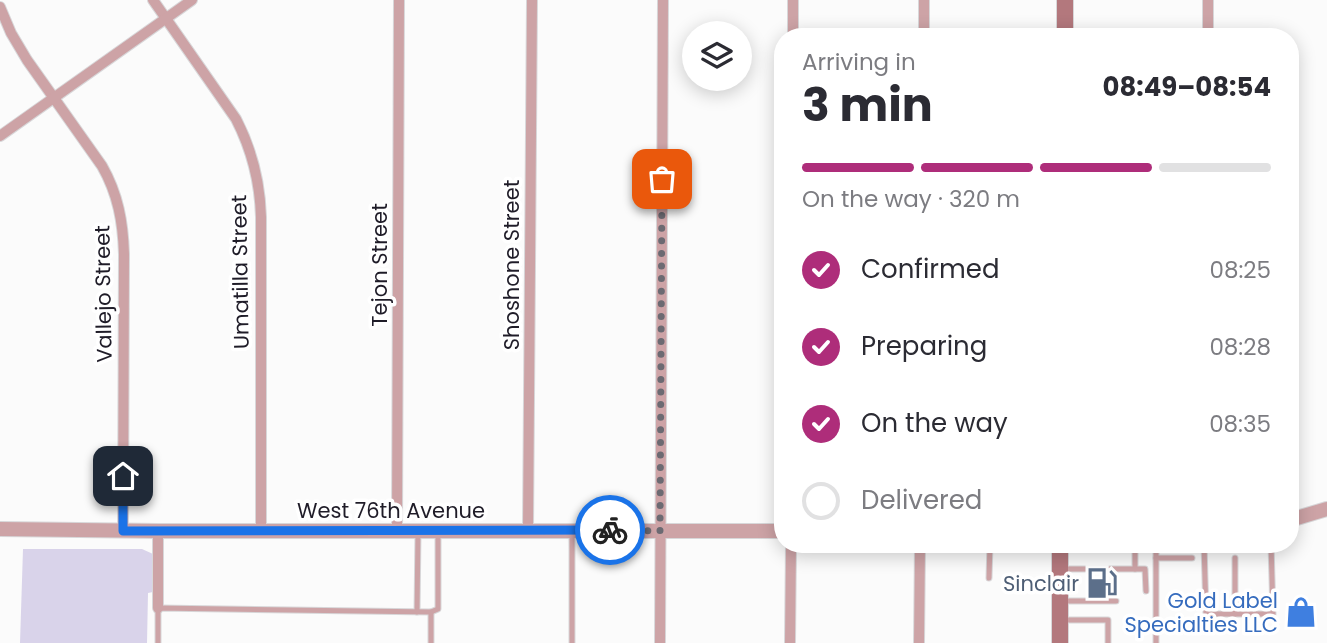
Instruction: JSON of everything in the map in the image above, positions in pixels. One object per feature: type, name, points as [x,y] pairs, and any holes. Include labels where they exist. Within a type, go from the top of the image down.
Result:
[{"type":"main road","points":[[1065,0],[1065,28]]},
{"type":"main road","points":[[1060,553],[1060,643]]},
{"type":"street","name":"Umatilla Street","points":[[153,0],[236,119],[257,174],[261,217],[261,531]]},
{"type":"street","points":[[0,136],[192,0]]},
{"type":"street","name":"Tejon Street","points":[[397,530],[398,0]]},
{"type":"street","name":"Shoshone Street","points":[[528,530],[532,0]]},
{"type":"street","points":[[660,643],[663,0]]},
{"type":"street","points":[[793,0],[793,28]]},
{"type":"street","points":[[924,0],[924,28]]},
{"type":"street","points":[[1208,0],[1208,28]]},
{"type":"street","name":"Vallejo Street","points":[[0,7],[11,33],[102,166],[121,215],[124,254],[123,531]]},
{"type":"street","points":[[1299,517],[1327,509]]},
{"type":"street","name":"West 76th Avenue","points":[[0,529],[774,531]]},
{"type":"street","points":[[158,531],[158,608]]},
{"type":"street","points":[[790,643],[791,553]]},
{"type":"street","points":[[919,643],[920,553]]},
{"type":"lane","points":[[417,612],[418,530]]},
{"type":"lane","points":[[158,643],[158,608],[431,612],[438,609],[438,530]]},
{"type":"lane","points":[[572,530],[572,643]]},
{"type":"lane","points":[[989,553],[989,578]]},
{"type":"lane","points":[[1135,553],[1135,569]]},
{"type":"lane","points":[[1156,553],[1156,643]]},
{"type":"lane","points":[[1204,553],[1206,614],[1273,614],[1271,553]]},
{"type":"lane","points":[[1156,558],[1192,558]]},
{"type":"lane","points":[[1235,558],[1235,614]]},
{"type":"lane","points":[[1060,569],[1145,569],[1146,591]]},
{"type":"lane","points":[[1060,601],[1116,601]]},
{"type":"lane","points":[[431,612],[431,643]]},
{"type":"lane","points":[[1060,620],[1108,620],[1108,643]]},
{"type":"shaded area","points":[[23,549],[142,549],[153,554],[153,592],[148,593],[147,643],[20,643]]},
{"type":"way so far","points":[[610,530],[660,531],[662,179]]},
{"type":"place","name":"Sinclair","points":[[1102,583]]},
{"type":"place","name":"Gold Label Specialties LLC","points":[[1301,612]]},
{"type":"route","points":[[123,476],[123,531],[610,530]]}]
